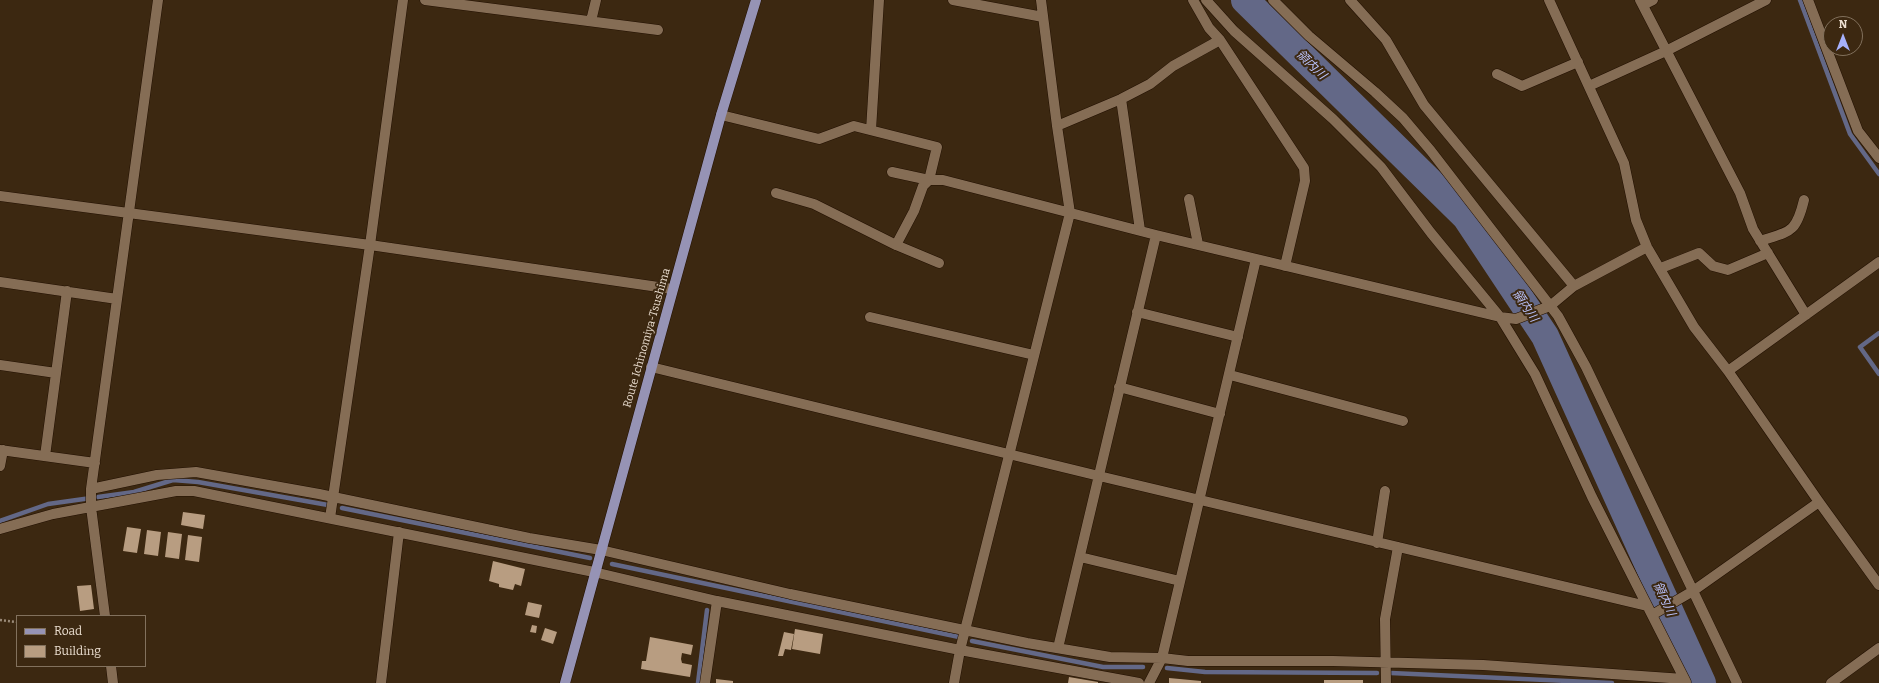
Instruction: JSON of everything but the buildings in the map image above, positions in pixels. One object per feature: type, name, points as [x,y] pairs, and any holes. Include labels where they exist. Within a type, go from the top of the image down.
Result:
[{"type":"main road","name":"Route Ichinomiya-Tsushima","points":[[565,683],[672,289],[709,162],[721,114],[756,0]]},
{"type":"street","points":[[105,615],[91,489],[158,0]]},
{"type":"street","points":[[330,518],[370,245],[403,0]]},
{"type":"street","points":[[425,0],[488,4],[591,21],[658,30]]},
{"type":"street","points":[[591,21],[596,0]]},
{"type":"street","points":[[871,130],[879,0]]},
{"type":"street","points":[[953,0],[1043,17]]},
{"type":"street","points":[[954,683],[960,650],[1070,213],[1041,0]]},
{"type":"street","points":[[1193,0],[1208,28],[1220,40],[1304,168],[1305,182],[1286,266]]},
{"type":"street","points":[[1206,0],[1234,31],[1333,119],[1381,167],[1431,233],[1500,317],[1535,374],[1592,497],[1685,681]]},
{"type":"street","points":[[1273,0],[1308,36],[1403,118],[1431,151],[1549,306],[1586,367],[1692,592],[1737,683]]},
{"type":"street","points":[[1350,0],[1386,40],[1424,105],[1574,286]]},
{"type":"street","points":[[1549,0],[1624,163],[1636,220],[1647,247],[1661,268],[1694,327],[1728,371],[1819,502],[1879,584]]},
{"type":"street","points":[[1652,0],[1641,3],[1740,194],[1753,228],[1806,315]]},
{"type":"street","points":[[1589,86],[1666,51],[1766,0]]},
{"type":"street","points":[[1808,0],[1858,131],[1879,158]]},
{"type":"street","points":[[1057,126],[1121,99],[1150,84],[1173,66],[1220,40]]},
{"type":"street","points":[[1497,74],[1522,86],[1578,62]]},
{"type":"street","points":[[1121,99],[1140,230]]},
{"type":"street","points":[[721,114],[819,139],[854,126],[937,148],[929,180],[923,186],[914,211],[896,245]]},
{"type":"street","points":[[892,172],[929,180],[943,180],[1156,235],[1500,317],[1516,319],[1549,306],[1574,286],[1647,247]]},
{"type":"street","points":[[776,193],[814,204],[896,245],[939,263]]},
{"type":"street","points":[[0,196],[370,245],[672,289]]},
{"type":"street","points":[[1189,199],[1198,244]]},
{"type":"street","points":[[1760,240],[1788,232],[1799,220],[1804,200]]},
{"type":"street","points":[[1058,648],[1156,235]]},
{"type":"street","points":[[1661,268],[1699,253],[1713,266],[1728,270],[1768,253]]},
{"type":"street","points":[[1149,683],[1162,658],[1230,375],[1256,259]]},
{"type":"street","points":[[1728,371],[1879,262]]},
{"type":"street","points":[[0,282],[117,298]]},
{"type":"street","points":[[45,456],[67,291]]},
{"type":"street","points":[[1138,312],[1238,337]]},
{"type":"street","points":[[870,317],[1034,355]]},
{"type":"street","points":[[0,365],[56,373]]},
{"type":"street","points":[[651,367],[1200,501],[1398,547],[1649,611],[1664,608],[1692,592],[1819,502]]},
{"type":"street","points":[[1230,375],[1403,421]]},
{"type":"street","points":[[1119,387],[1220,414]]},
{"type":"street","points":[[0,466],[1,450],[95,463]]},
{"type":"street","points":[[91,489],[158,475],[196,472],[332,497],[521,536],[600,550],[790,594],[965,630],[1110,657],[1162,658],[1188,661],[1483,665],[1685,681]]},
{"type":"street","points":[[0,529],[53,514],[176,491],[194,491],[594,572],[717,601],[960,650],[1139,683]]},
{"type":"street","points":[[1378,543],[1385,492]]},
{"type":"street","points":[[381,683],[399,532]]},
{"type":"street","points":[[1386,683],[1385,619],[1398,547]]},
{"type":"street","points":[[1080,557],[1180,581]]},
{"type":"street","points":[[706,683],[717,601]]},
{"type":"street","points":[[1831,683],[1879,648]]},
{"type":"street","points":[[111,667],[113,683]]},
{"type":"path","points":[[0,620],[16,622]]},
{"type":"waterway","name":"領内川","points":[[1245,0],[1466,217],[1545,336],[1702,683]]},
{"type":"waterway","points":[[1800,0],[1850,134],[1879,174]]},
{"type":"waterway","points":[[1879,333],[1860,347],[1879,374]]},
{"type":"waterway","points":[[98,497],[134,492],[173,480],[198,482],[328,505]]},
{"type":"waterway","points":[[0,521],[48,504],[91,498]]},
{"type":"waterway","points":[[342,508],[590,558]]},
{"type":"waterway","points":[[612,564],[959,637]]},
{"type":"waterway","points":[[698,683],[707,610]]},
{"type":"waterway","points":[[972,641],[1103,667],[1143,667]]},
{"type":"waterway","points":[[1167,668],[1205,672],[1377,673]]},
{"type":"waterway","points":[[1391,673],[1612,683]]}]
